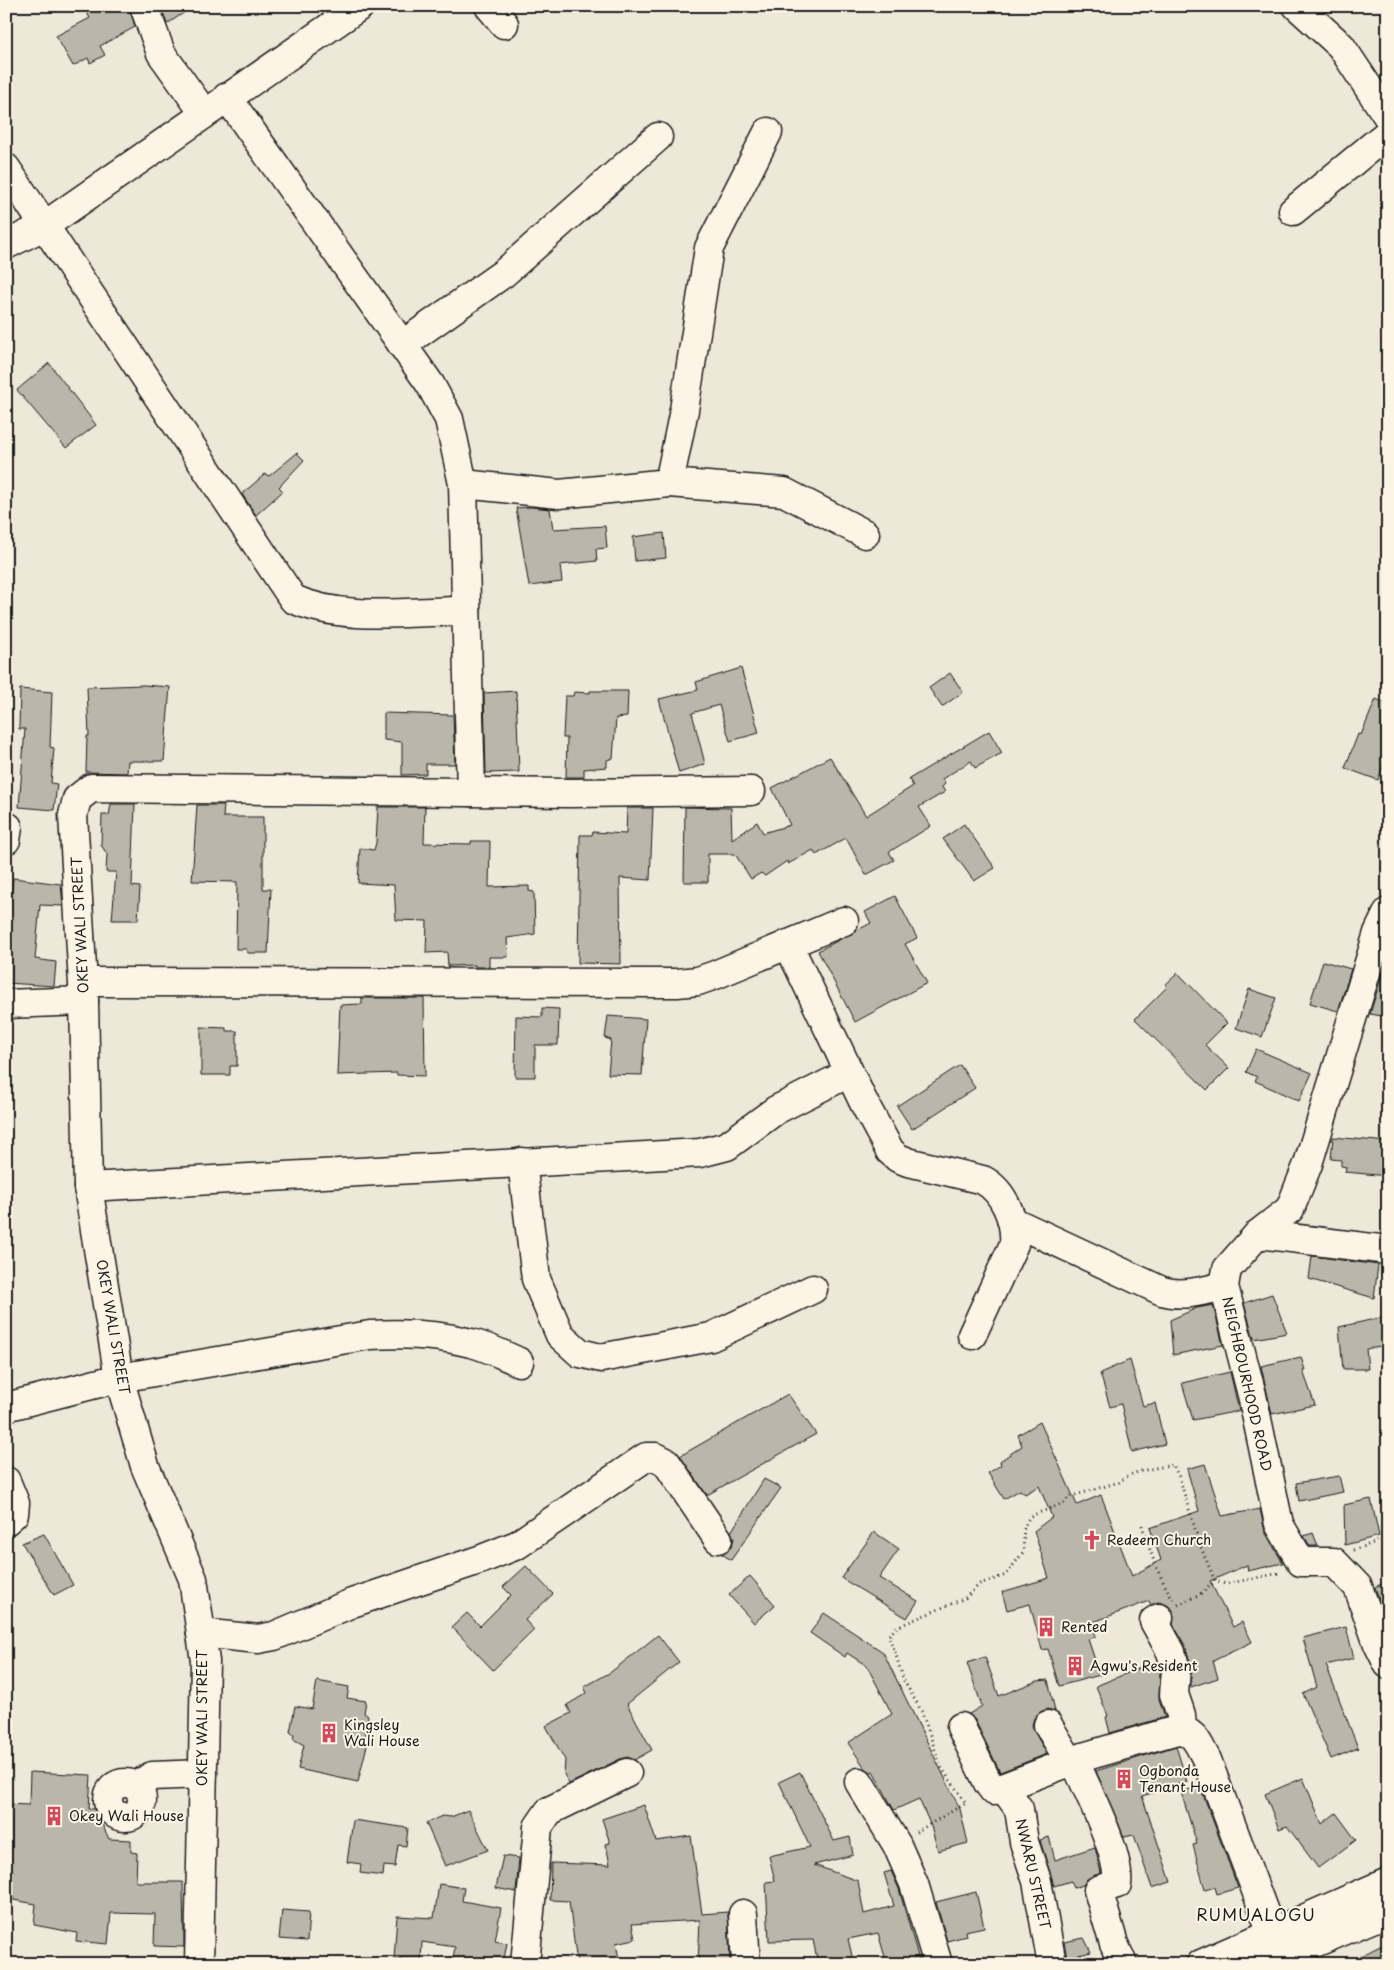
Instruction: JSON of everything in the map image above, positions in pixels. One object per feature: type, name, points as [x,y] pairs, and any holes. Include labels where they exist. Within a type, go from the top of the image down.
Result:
[{"type":"street","points":[[144,6],[161,53],[204,113]]},
{"type":"street","points":[[6,245],[44,226],[360,6]]},
{"type":"street","points":[[1297,6],[1341,46],[1388,117]]},
{"type":"street","points":[[227,97],[430,384],[449,419],[463,484],[471,792],[751,791]]},
{"type":"street","points":[[669,483],[684,410],[709,248],[768,132]]},
{"type":"street","points":[[1293,211],[1388,133]]},
{"type":"street","points":[[402,345],[504,273],[658,137]]},
{"type":"street","points":[[6,168],[165,404],[293,599],[309,606],[364,613],[466,611]]},
{"type":"street","points":[[463,484],[559,494],[669,483],[784,492],[866,534]]},
{"type":"street","name":"OKEY WALI STREET","points":[[198,1964],[205,1661],[193,1579],[145,1466],[119,1378],[88,1187],[84,991],[73,815],[77,799],[91,788],[471,792]]},
{"type":"street","name":"NEIGHBOURHOOD ROAD","points":[[1301,1562],[1279,1524],[1252,1395],[1224,1286],[1227,1269],[1258,1234],[1290,1209],[1308,1164],[1378,933],[1388,912]]},
{"type":"street","points":[[6,1004],[84,991],[677,983],[706,978],[844,921]]},
{"type":"street","points":[[788,944],[849,1073],[890,1151],[898,1158],[908,1162],[983,1180],[992,1185],[999,1194],[1012,1221],[1014,1244],[972,1335]]},
{"type":"street","points":[[88,1187],[700,1152],[727,1146],[776,1110],[849,1073]]},
{"type":"street","points":[[522,1162],[536,1279],[560,1335],[580,1353],[601,1358],[711,1337],[813,1289]]},
{"type":"street","points":[[1012,1221],[1174,1295],[1224,1286]]},
{"type":"street","points":[[1258,1234],[1388,1250]]},
{"type":"street","points":[[6,1407],[119,1378],[370,1334],[406,1332],[472,1343],[519,1362]]},
{"type":"street","points":[[201,1634],[258,1639],[274,1636],[352,1603],[482,1559],[517,1545],[646,1457],[656,1457],[666,1462],[718,1539]]},
{"type":"street","points":[[6,1481],[15,1503],[14,1514],[6,1521]]},
{"type":"street","points":[[1301,1562],[1334,1562],[1358,1587],[1378,1644],[1388,1664]]},
{"type":"street","points":[[1168,1612],[1154,1621],[1171,1652],[1176,1669],[1174,1694],[1181,1715],[1182,1730]]},
{"type":"street","points":[[1048,1725],[1072,1761],[1102,1824],[1119,1871],[1117,1884],[1098,1890],[1114,1944],[1123,1964]]},
{"type":"street","points":[[961,1727],[988,1783],[994,1791],[1072,1761],[1182,1730],[1192,1733],[1207,1760],[1272,1934]]},
{"type":"street","points":[[525,1964],[538,1827],[549,1811],[627,1772]]},
{"type":"street","points":[[136,1786],[152,1776],[203,1774]]},
{"type":"street","points":[[859,1782],[897,1845],[914,1884],[938,1964]]},
{"type":"street","name":"NWARU STREET","points":[[1004,1788],[1019,1809],[1024,1842],[1037,1881],[1052,1964]]},
{"type":"street","points":[[1201,1964],[1388,1882]]},
{"type":"street","points":[[1265,1964],[1300,1957],[1388,1912]]},
{"type":"street","points":[[743,1914],[746,1964]]},
{"type":"path","points":[[897,1845],[929,1822],[966,1804],[941,1767],[922,1712],[904,1681],[888,1636],[897,1627],[965,1598],[980,1584],[1006,1575],[1024,1550],[1022,1539],[1027,1519],[1064,1503],[1069,1497],[1119,1482],[1123,1478],[1151,1469],[1173,1465],[1179,1477],[1200,1545],[1215,1581]]},
{"type":"path","points":[[1142,1525],[1148,1548],[1161,1578],[1168,1612],[1190,1597],[1202,1593],[1215,1581]]},
{"type":"path","points":[[1215,1581],[1226,1584],[1248,1581],[1281,1573],[1301,1562]]},
{"type":"building","points":[[83,6],[129,6],[135,27],[100,46],[105,55],[90,63],[88,58],[73,66],[56,36],[90,18]]},
{"type":"building","points":[[165,6],[194,6],[167,24],[162,9]]},
{"type":"building","points":[[49,363],[96,425],[66,448],[17,390]]},
{"type":"building","points":[[297,453],[304,460],[279,487],[283,491],[256,515],[242,494],[265,474],[269,476]]},
{"type":"building","points":[[516,508],[550,509],[553,529],[605,526],[607,548],[596,549],[597,561],[560,565],[562,582],[529,586]]},
{"type":"building","points":[[664,533],[666,558],[635,561],[633,537]]},
{"type":"building","points":[[741,668],[759,733],[730,741],[719,705],[692,713],[705,764],[679,773],[659,699],[698,690],[696,682]]},
{"type":"building","points":[[950,673],[963,692],[942,707],[929,688]]},
{"type":"building","points":[[143,685],[170,687],[164,761],[128,761],[127,773],[86,772],[87,736],[89,736],[87,687]]},
{"type":"building","points":[[20,689],[52,692],[50,747],[54,748],[51,783],[57,784],[54,810],[19,807],[25,729],[19,729]]},
{"type":"building","points":[[516,691],[519,772],[486,773],[484,693]]},
{"type":"building","points":[[590,691],[628,691],[627,717],[616,718],[613,758],[607,760],[607,767],[584,769],[584,777],[566,777],[567,738],[563,738],[565,696],[573,696],[574,692],[590,693]]},
{"type":"building","points":[[1376,699],[1388,704],[1388,753],[1378,780],[1345,768],[1358,734],[1361,735]]},
{"type":"building","points":[[384,713],[453,715],[455,764],[426,764],[426,774],[402,775],[402,742],[384,740]]},
{"type":"building","points":[[989,731],[1002,753],[975,768],[971,761],[942,779],[945,784],[942,787],[945,792],[919,807],[931,826],[889,852],[894,860],[866,875],[846,838],[816,855],[813,850],[788,864],[787,861],[765,876],[761,873],[751,879],[735,854],[708,854],[708,882],[684,882],[685,807],[731,808],[732,839],[757,822],[763,833],[790,825],[772,788],[830,757],[866,816],[913,786],[909,779]]},
{"type":"building","points":[[111,804],[135,804],[132,886],[140,887],[138,920],[112,920],[116,872],[106,872],[107,854],[101,845],[102,815],[109,815]]},
{"type":"building","points":[[197,805],[224,805],[223,817],[263,817],[263,889],[271,889],[268,953],[248,953],[246,949],[236,949],[237,882],[192,881]]},
{"type":"building","points":[[378,807],[425,807],[424,843],[471,844],[471,841],[490,841],[489,887],[529,886],[529,891],[534,892],[535,934],[507,938],[508,957],[489,957],[489,967],[475,967],[475,965],[448,966],[447,952],[426,953],[427,921],[396,920],[394,885],[358,883],[360,848],[374,850],[376,843]]},
{"type":"building","points":[[627,808],[653,808],[650,880],[620,878],[621,964],[578,963],[580,835],[592,835],[593,832],[626,834]]},
{"type":"building","points":[[964,824],[995,868],[974,881],[943,839]]},
{"type":"building","points":[[13,878],[61,884],[63,906],[40,905],[35,959],[56,962],[54,986],[6,983],[6,941]]},
{"type":"building","points":[[895,896],[917,938],[905,944],[927,983],[855,1022],[818,951],[871,923],[865,912]]},
{"type":"building","points":[[1388,955],[1388,1017],[1370,1014]]},
{"type":"building","points":[[1323,961],[1351,969],[1338,1011],[1310,1003]]},
{"type":"building","points":[[1178,973],[1227,1023],[1205,1045],[1229,1068],[1207,1090],[1135,1019],[1167,987],[1165,985]]},
{"type":"building","points":[[1249,989],[1276,998],[1262,1037],[1236,1028]]},
{"type":"building","points":[[362,998],[424,998],[425,1076],[397,1075],[397,1073],[337,1075],[340,1005],[362,1004]]},
{"type":"building","points":[[542,1008],[559,1009],[558,1045],[535,1045],[535,1077],[515,1077],[516,1016],[542,1017]]},
{"type":"building","points":[[608,1016],[646,1019],[642,1075],[608,1074],[611,1040],[605,1038]]},
{"type":"building","points":[[201,1027],[226,1028],[226,1031],[237,1031],[237,1066],[230,1066],[230,1075],[201,1075]]},
{"type":"building","points":[[1256,1049],[1312,1073],[1299,1101],[1255,1081],[1257,1077],[1246,1072]]},
{"type":"building","points":[[960,1065],[975,1088],[912,1129],[897,1106]]},
{"type":"building","points":[[1333,1137],[1388,1142],[1388,1176],[1345,1172],[1346,1167],[1341,1166],[1341,1160],[1331,1159]]},
{"type":"building","points":[[1312,1256],[1378,1265],[1374,1298],[1309,1279]]},
{"type":"building","points":[[1272,1294],[1287,1333],[1254,1339],[1244,1303]]},
{"type":"building","points":[[1213,1305],[1223,1345],[1173,1355],[1170,1320],[1197,1308]]},
{"type":"building","points":[[1388,1316],[1388,1346],[1366,1349],[1368,1369],[1343,1369],[1339,1327]]},
{"type":"building","points":[[1301,1357],[1305,1370],[1303,1371],[1315,1405],[1272,1414],[1261,1366]]},
{"type":"building","points":[[1130,1360],[1143,1406],[1155,1403],[1165,1444],[1132,1452],[1121,1404],[1110,1407],[1100,1373]]},
{"type":"building","points":[[1230,1372],[1239,1411],[1193,1420],[1182,1383]]},
{"type":"building","points":[[788,1394],[816,1434],[707,1495],[680,1456]]},
{"type":"building","points":[[1040,1422],[1077,1505],[1101,1495],[1132,1576],[1161,1560],[1150,1528],[1199,1511],[1187,1469],[1205,1464],[1222,1516],[1260,1509],[1265,1532],[1283,1563],[1248,1571],[1247,1565],[1210,1581],[1233,1627],[1242,1622],[1252,1642],[1213,1661],[1218,1678],[1191,1687],[1191,1665],[1185,1645],[1173,1624],[1173,1610],[1166,1604],[1158,1602],[1151,1605],[1149,1601],[1091,1623],[1096,1636],[1088,1639],[1100,1675],[1059,1686],[1048,1649],[1042,1650],[1030,1604],[1007,1610],[1002,1592],[1049,1578],[1034,1531],[1052,1517],[1039,1486],[1025,1494],[1020,1490],[1004,1499],[988,1473],[1001,1465],[1000,1461],[1022,1446],[1018,1435]]},
{"type":"building","points":[[1339,1476],[1343,1492],[1299,1501],[1296,1483]]},
{"type":"building","points":[[764,1479],[781,1488],[731,1560],[722,1554],[732,1546],[734,1538],[731,1532]]},
{"type":"building","points":[[1371,1499],[1379,1536],[1345,1545],[1344,1505]]},
{"type":"building","points":[[874,1532],[899,1549],[879,1578],[918,1601],[907,1618],[841,1578]]},
{"type":"building","points":[[1313,1533],[1318,1546],[1310,1546],[1304,1536]]},
{"type":"building","points":[[44,1534],[73,1585],[54,1595],[22,1543]]},
{"type":"building","points":[[526,1566],[553,1594],[525,1620],[534,1630],[493,1670],[452,1627],[467,1613],[480,1626],[511,1595],[503,1587]]},
{"type":"building","points":[[750,1576],[775,1605],[754,1623],[729,1595]]},
{"type":"building","points":[[1388,1581],[1388,1625],[1375,1587]]},
{"type":"building","points":[[824,1613],[883,1652],[960,1809],[968,1843],[938,1851],[931,1826],[919,1799],[894,1810],[873,1771],[871,1772],[865,1768],[848,1743],[892,1714],[867,1666],[847,1653],[845,1657],[810,1633]]},
{"type":"building","points":[[1346,1627],[1354,1658],[1326,1665],[1358,1748],[1331,1759],[1303,1694],[1317,1687],[1303,1638]]},
{"type":"building","points":[[658,1635],[679,1662],[627,1704],[652,1750],[634,1760],[628,1757],[620,1759],[569,1784],[564,1774],[565,1760],[546,1726],[571,1713],[567,1705],[587,1693],[584,1687],[611,1672]]},
{"type":"building","points":[[985,1657],[999,1696],[1037,1681],[1048,1680],[1055,1711],[1047,1709],[1040,1712],[1034,1718],[1032,1725],[1047,1754],[1000,1772],[975,1720],[969,1714],[982,1706],[967,1663]]},
{"type":"building","points":[[1157,1661],[1160,1671],[1159,1699],[1165,1717],[1110,1733],[1106,1717],[1108,1716],[1096,1686]]},
{"type":"building","name":"Kingsley Wali House","points":[[317,1681],[349,1687],[347,1698],[366,1701],[364,1713],[368,1716],[365,1739],[368,1741],[358,1782],[298,1769],[304,1745],[293,1739],[294,1735],[290,1732],[295,1706],[312,1709]]},
{"type":"building","points":[[1176,1746],[1187,1782],[1142,1796],[1171,1882],[1152,1888],[1134,1835],[1124,1837],[1096,1771]]},
{"type":"building","points":[[30,1772],[91,1775],[89,1809],[101,1809],[101,1822],[109,1839],[131,1840],[131,1852],[137,1853],[136,1882],[183,1882],[184,1947],[154,1946],[155,1914],[111,1913],[108,1944],[76,1941],[77,1933],[34,1925],[36,1904],[6,1897],[6,1804],[29,1805]]},
{"type":"building","points":[[800,1772],[834,1841],[850,1837],[853,1855],[814,1865],[858,1881],[864,1914],[894,1906],[884,1873],[891,1871],[899,1889],[919,1960],[906,1964],[887,1964],[878,1933],[848,1939],[854,1964],[818,1964],[813,1940],[769,1941],[766,1882],[775,1881],[769,1856],[810,1847],[779,1782]]},
{"type":"building","points":[[1303,1778],[1322,1824],[1336,1813],[1356,1840],[1318,1868],[1287,1826],[1279,1829],[1265,1794]]},
{"type":"building","points":[[1200,1786],[1238,1888],[1217,1894],[1215,1887],[1205,1890],[1193,1845],[1197,1844],[1181,1792]]},
{"type":"building","points":[[644,1805],[656,1841],[691,1836],[702,1914],[728,1912],[730,1964],[698,1964],[700,1920],[632,1924],[635,1939],[616,1943],[620,1964],[577,1964],[569,1901],[550,1900],[551,1863],[610,1865],[606,1844],[610,1843],[602,1819]]},
{"type":"building","points":[[468,1810],[488,1850],[445,1866],[426,1823],[442,1816],[451,1817]]},
{"type":"building","points":[[353,1820],[408,1828],[406,1846],[398,1845],[395,1867],[384,1866],[383,1876],[360,1873],[361,1864],[347,1862]]},
{"type":"building","points":[[1049,1837],[1055,1860],[1095,1847],[1101,1873],[1087,1879],[1083,1885],[1074,1888],[1071,1881],[1054,1886],[1040,1840]]},
{"type":"building","points":[[503,1856],[519,1858],[516,1892],[496,1888]]},
{"type":"building","points":[[439,1884],[464,1888],[462,1901],[501,1908],[495,1941],[507,1943],[503,1964],[452,1964],[455,1947],[422,1942],[421,1961],[394,1959],[397,1916],[434,1918]]},
{"type":"building","points":[[976,1892],[984,1927],[965,1931],[966,1936],[947,1941],[936,1902]]},
{"type":"building","points":[[282,1910],[309,1912],[307,1941],[279,1939]]},
{"type":"building","points":[[1084,1938],[1091,1952],[1067,1958],[1064,1942]]},
{"type":"building","points":[[1388,1942],[1388,1961],[1382,1964],[1345,1964]]},
{"type":"place","name":"Redeem Church","points":[[1092,1540]]},
{"type":"place","name":"Rented","points":[[1046,1627]]},
{"type":"place","name":"Agwu's Resident","points":[[1075,1666]]},
{"type":"place","name":"Kingsley Wali House","points":[[329,1733]]},
{"type":"place","name":"Ogbonda Tenant House","points":[[1124,1779]]},
{"type":"place","name":"Okey Wali House","points":[[54,1816]]},
{"type":"district","name":"RUMUALOGU","points":[[1256,1915]]}]
